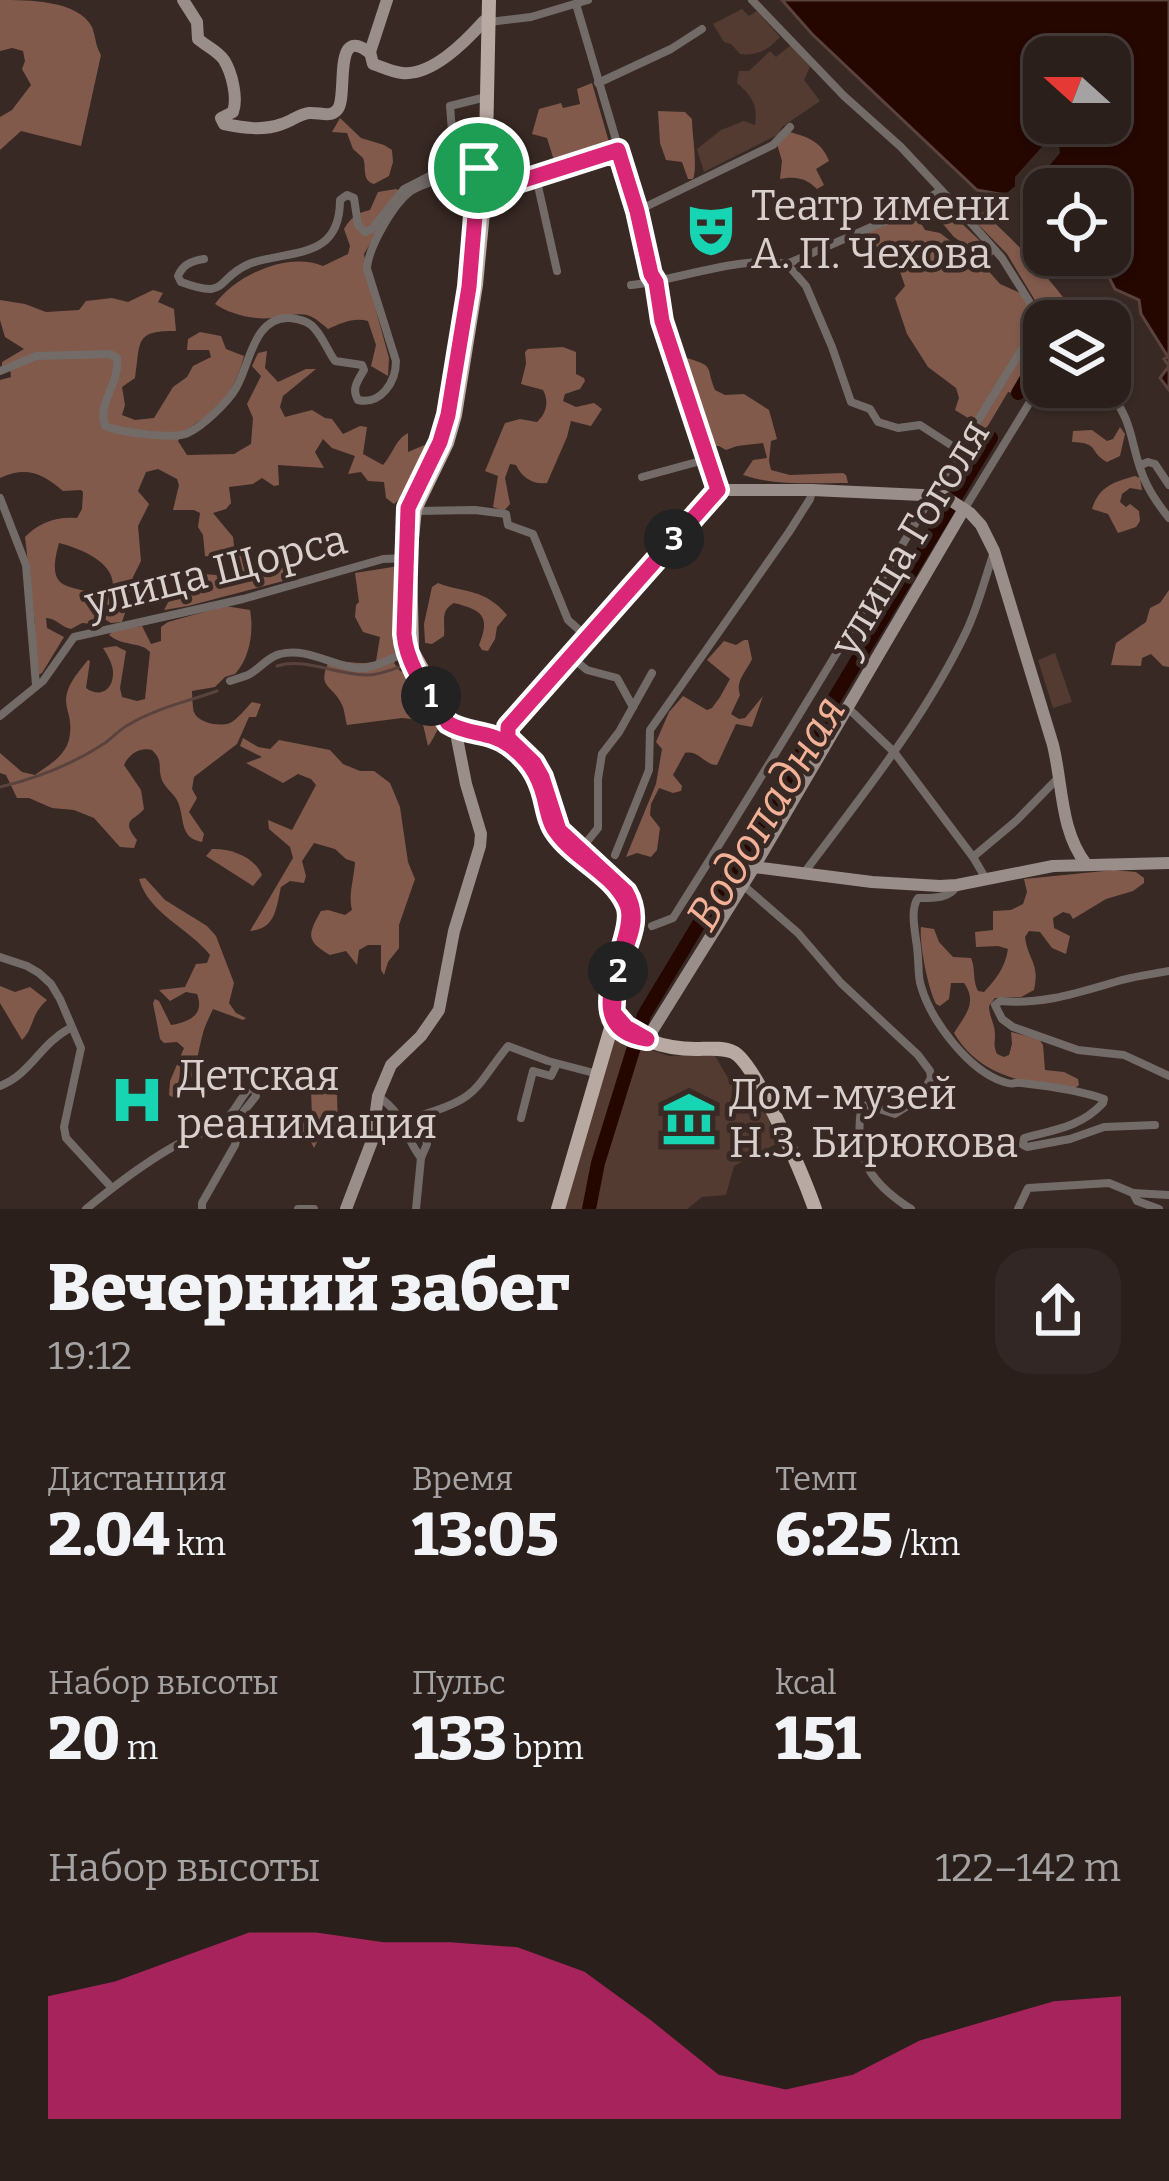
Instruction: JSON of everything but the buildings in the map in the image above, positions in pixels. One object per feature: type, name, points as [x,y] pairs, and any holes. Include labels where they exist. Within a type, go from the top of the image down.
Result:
[{"type":"main road","points":[[183,0],[197,22],[198,39],[220,54],[226,66],[237,104],[221,118],[224,124],[262,128],[311,112],[337,112],[343,98],[344,57],[356,46],[370,52]]},
{"type":"main road","points":[[387,0],[370,52],[373,64],[406,73],[420,71],[455,48],[491,10]]},
{"type":"main road","points":[[407,558],[414,511],[447,443],[455,415],[476,285],[491,10]]},
{"type":"main road","points":[[346,1209],[372,1141],[379,1096],[394,1061],[421,1036],[439,1010],[454,931],[482,834],[455,728],[409,652],[407,558],[408,508],[448,415],[481,191]]},
{"type":"main road","points":[[508,736],[586,638],[718,490],[937,496],[962,508],[981,525],[994,551],[1060,775],[1067,831],[1086,864]]},
{"type":"main road","name":"улица Гоголя","points":[[643,1038],[754,867],[962,508]]},
{"type":"main road","points":[[455,728],[508,736],[534,763],[559,830],[633,904],[635,922],[614,1009],[556,1209]]},
{"type":"main road","points":[[455,728],[508,736]]},
{"type":"main road","points":[[508,736],[533,767],[555,832],[620,893],[630,915],[611,986],[618,1020],[670,1049],[727,1049],[746,1062],[815,1209]]},
{"type":"main road","points":[[754,867],[872,882],[957,885],[1053,866],[1169,863]]},
{"type":"main road","points":[[556,1209],[614,1009]]},
{"type":"street","points":[[491,10],[532,17],[589,0]]},
{"type":"street","points":[[752,0],[941,190],[1002,258],[1028,300]]},
{"type":"street","points":[[576,4],[637,211],[662,321],[718,490]]},
{"type":"street","points":[[598,83],[702,29]]},
{"type":"street","points":[[204,259],[181,270],[181,282],[213,290],[251,263],[306,253],[330,234],[340,213],[340,200],[347,195],[354,198],[358,225],[365,232],[372,230],[404,189],[443,169],[454,156],[451,106],[485,97]]},
{"type":"street","points":[[637,211],[773,145],[790,127]]},
{"type":"street","points":[[481,191],[618,150]]},
{"type":"street","points":[[0,371],[36,356],[110,354],[117,358],[119,374],[104,404],[105,426],[188,434],[238,386],[254,343],[268,325],[290,318],[314,327],[335,361],[362,365],[355,394],[367,402],[382,394],[396,375],[396,361],[367,268],[374,240],[409,192],[482,168]]},
{"type":"street","points":[[536,177],[557,272]]},
{"type":"street","points":[[631,285],[707,269],[771,261],[787,264],[908,211],[941,190]]},
{"type":"street","points":[[787,264],[806,286],[851,402],[870,409],[878,422],[898,428],[920,425],[961,451]]},
{"type":"street","points":[[652,926],[673,918],[1023,352]]},
{"type":"street","name":"улица Гоголя","points":[[962,508],[1026,408]]},
{"type":"street","points":[[1122,408],[1145,483],[1169,518]]},
{"type":"street","points":[[642,477],[708,459]]},
{"type":"street","points":[[1140,466],[1155,464],[1169,484]]},
{"type":"street","points":[[615,855],[650,770],[650,730],[789,532],[812,490]]},
{"type":"street","points":[[0,498],[26,565],[36,685]]},
{"type":"street","points":[[414,511],[506,514],[508,525],[533,534],[568,620],[586,638]]},
{"type":"street","points":[[803,874],[931,698],[968,627],[994,551]]},
{"type":"street","name":"улица Щорса","points":[[0,716],[43,681],[74,637],[407,558]]},
{"type":"street","points":[[230,681],[253,673],[278,654],[311,655],[356,668],[409,652]]},
{"type":"street","points":[[571,657],[587,670],[617,678],[633,707]]},
{"type":"street","points":[[580,850],[598,828],[602,754],[652,673]]},
{"type":"street","points":[[847,707],[894,752],[986,879]]},
{"type":"street","points":[[974,857],[1060,775]]},
{"type":"street","points":[[743,885],[798,933],[930,1071],[932,1078],[920,1098],[904,1110],[895,1114],[867,1105],[861,1109],[858,1142],[862,1159],[880,1186],[911,1209]]},
{"type":"street","points":[[957,885],[943,896],[918,898],[912,910],[920,981],[939,1022],[964,1057],[998,1080],[1104,1099],[1088,1118],[1024,1138],[1023,1145],[1070,1139],[1104,1127],[1155,1125]]},
{"type":"street","points":[[0,957],[26,966],[49,982],[60,999],[81,1048],[64,1127],[66,1138],[112,1188]]},
{"type":"street","points":[[1169,971],[1066,997],[995,1005],[1013,1027],[1078,1050],[1124,1055],[1169,1076]]},
{"type":"street","points":[[0,1086],[22,1076],[53,1038],[70,1028]]},
{"type":"street","points":[[416,1209],[421,1157],[427,1144],[422,1115],[471,1095],[506,1047],[594,1073]]},
{"type":"street","points":[[521,1118],[533,1071],[551,1076],[556,1064]]},
{"type":"street","points":[[86,1209],[175,1145],[218,1124],[251,1086],[256,1096],[244,1111],[236,1144],[202,1209]]},
{"type":"street","points":[[379,1096],[398,1113],[421,1157]]},
{"type":"street","points":[[1018,1209],[1028,1189],[1109,1183],[1133,1192],[1169,1195]]},
{"type":"street","points":[[1133,1192],[1137,1201],[1160,1209]]},
{"type":"street","points":[[298,1209],[314,1209]]},
{"type":"shaded area","points":[[0,0],[64,7],[76,11],[92,27],[101,55],[81,146],[21,131],[0,150],[0,117],[12,110],[31,85],[22,69],[23,51],[0,51]]},
{"type":"shaded area","points":[[782,0],[1169,0],[1169,366],[1141,314],[1139,300],[1115,289],[1108,276],[1131,276],[1131,168],[1023,168],[1023,199],[977,190]]},
{"type":"shaded area","points":[[742,9],[749,16],[757,11],[780,37],[762,51],[740,54],[724,42],[713,24]]},
{"type":"shaded area","points":[[791,45],[810,67],[804,80],[820,101],[779,134],[704,172],[697,149],[721,130],[744,121],[755,125],[753,101],[737,83],[739,71],[749,71],[770,51],[776,57]]},
{"type":"shaded area","points":[[592,83],[611,149],[556,167],[547,138],[532,134],[539,109],[580,104],[577,89]]},
{"type":"shaded area","points":[[658,111],[685,112],[692,119],[693,179],[688,179],[682,162],[666,160]]},
{"type":"shaded area","points":[[340,118],[361,138],[392,150],[389,176],[374,184],[367,180],[363,158],[347,133],[332,132]]},
{"type":"shaded area","points":[[790,132],[814,141],[829,161],[816,169],[824,185],[817,189],[800,179],[780,179],[777,144]]},
{"type":"shaded area","points":[[400,191],[364,254],[389,358],[388,376],[371,366],[376,345],[368,321],[353,320],[328,329],[307,315],[257,318],[215,304],[236,284],[264,268],[294,262],[323,266],[348,254],[344,229],[355,216],[370,210],[378,192]]},
{"type":"shaded area","points":[[939,202],[994,254],[986,259],[954,237],[931,210]]},
{"type":"shaded area","points":[[978,208],[1023,251],[1023,276],[1045,276],[1065,300],[1035,300],[1007,254],[971,217]]},
{"type":"shaded area","points":[[914,212],[925,230],[940,233],[1025,300],[1023,378],[1013,393],[1008,392],[986,429],[955,410],[956,388],[928,367],[907,334],[895,298],[905,286],[899,269],[864,234]]},
{"type":"shaded area","points":[[153,290],[163,293],[158,302],[174,309],[176,331],[152,333],[142,341],[135,378],[122,387],[122,415],[135,420],[154,418],[173,387],[193,366],[211,357],[209,350],[187,350],[188,339],[200,332],[221,336],[226,349],[244,356],[227,396],[178,441],[187,455],[234,454],[251,444],[253,418],[247,404],[261,376],[252,366],[258,353],[267,351],[265,368],[278,382],[316,369],[283,396],[280,407],[285,417],[312,410],[332,419],[343,434],[367,427],[363,454],[383,465],[408,433],[408,452],[427,444],[405,492],[394,504],[386,498],[384,482],[368,481],[361,472],[348,474],[355,456],[332,448],[323,439],[315,452],[324,468],[278,465],[279,485],[262,478],[229,487],[231,503],[213,513],[233,537],[235,554],[271,568],[282,551],[287,580],[164,610],[172,595],[204,574],[239,577],[233,560],[205,556],[198,527],[200,513],[173,510],[177,479],[158,469],[146,472],[138,491],[149,504],[138,526],[141,561],[129,597],[132,608],[126,610],[122,622],[101,617],[71,629],[46,618],[47,628],[64,637],[38,675],[25,537],[48,522],[77,518],[83,492],[63,491],[33,473],[0,478],[0,380],[11,377],[10,368],[2,367],[2,362],[24,349],[5,337],[0,300],[46,312],[79,310],[86,301],[112,298],[128,302]],"holes":[[[59,543],[98,560],[111,575],[111,594],[104,597],[58,580]]]},
{"type":"shaded area","points":[[563,347],[576,352],[576,374],[585,381],[580,389],[565,394],[563,401],[576,407],[594,403],[602,409],[591,426],[571,421],[547,483],[532,481],[510,464],[505,478],[510,504],[504,511],[493,507],[498,476],[485,471],[505,423],[537,422],[546,407],[543,390],[521,384],[525,352]]},
{"type":"shaded area","points":[[687,358],[706,366],[715,390],[744,394],[769,410],[777,439],[771,441],[771,470],[790,475],[843,473],[848,483],[781,482],[743,475],[753,460],[767,458],[763,443],[726,450],[708,446],[684,364]]},
{"type":"shaded area","points":[[1169,366],[1169,390],[1160,378]]},
{"type":"shaded area","points":[[1120,427],[1125,434],[1120,456],[1107,462],[1091,446],[1072,442],[1073,431],[1092,430],[1107,441]]},
{"type":"shaded area","points":[[1135,476],[1142,490],[1130,488],[1120,502],[1139,511],[1140,521],[1118,533],[1108,514],[1092,509],[1103,490]]},
{"type":"shaded area","points":[[405,565],[401,648],[394,663],[416,680],[444,721],[428,746],[422,720],[347,725],[342,705],[324,677],[329,661],[376,661],[380,637],[363,632],[355,617],[359,602],[355,573]]},
{"type":"shaded area","points":[[438,583],[483,596],[507,615],[488,651],[479,645],[484,627],[481,616],[454,603],[445,614],[444,636],[425,643],[432,587]]},
{"type":"shaded area","points":[[1169,590],[1169,667],[1151,654],[1142,658],[1141,666],[1111,665],[1116,643],[1146,622],[1150,608]]},
{"type":"shaded area","points":[[225,606],[250,610],[247,652],[235,674],[215,687],[192,691],[194,712],[204,721],[225,724],[252,702],[261,704],[256,717],[249,717],[237,744],[194,777],[192,789],[197,798],[189,812],[204,834],[202,842],[186,832],[178,802],[162,781],[152,750],[135,752],[124,765],[141,790],[144,809],[129,824],[137,840],[134,848],[120,847],[94,818],[17,798],[6,775],[0,773],[0,753],[22,772],[35,775],[56,759],[69,740],[66,697],[76,676],[88,660],[86,688],[104,691],[112,681],[113,668],[103,648],[116,646],[126,651],[122,697],[145,699],[150,652],[114,639],[109,635],[113,631],[142,626],[151,644],[161,641],[161,627],[168,622]]},
{"type":"shaded area","points":[[748,640],[752,659],[731,714],[745,718],[763,696],[752,727],[736,724],[717,765],[685,753],[673,775],[681,791],[659,788],[651,804],[650,815],[660,828],[657,850],[651,857],[637,853],[626,857],[656,784],[662,749],[656,742],[669,712],[683,696],[707,710],[712,708],[730,679],[707,660],[724,641],[736,645]]},
{"type":"shaded area","points":[[1055,653],[1072,702],[1053,708],[1038,660]]},
{"type":"shaded area","points":[[243,738],[270,749],[279,740],[330,750],[343,764],[374,771],[390,783],[400,807],[415,879],[399,925],[399,948],[384,975],[381,945],[359,950],[357,965],[346,951],[330,955],[311,936],[321,911],[345,915],[352,910],[355,862],[335,849],[314,843],[302,861],[304,883],[290,881],[281,887],[270,922],[250,931],[293,858],[290,847],[269,829],[268,820],[292,830],[316,785],[298,774],[283,783],[246,763],[262,757],[240,746]]},
{"type":"shaded area","points":[[212,849],[241,855],[262,875],[253,886],[206,856]]},
{"type":"shaded area","points":[[1136,872],[1144,883],[1073,919],[1063,912],[1053,918],[1054,928],[1070,936],[1066,954],[1052,948],[1040,932],[1029,931],[1025,937],[1035,967],[1034,990],[1021,997],[995,998],[989,1006],[997,1054],[1009,1055],[1011,1032],[1039,1039],[1045,1070],[1064,1072],[1078,1079],[1079,1085],[1072,1090],[1021,1080],[977,1060],[954,1033],[968,1009],[968,990],[964,983],[951,983],[949,999],[936,1004],[921,927],[934,929],[953,957],[971,958],[976,987],[984,992],[999,973],[1008,949],[976,947],[975,932],[993,930],[993,911],[1023,904],[1024,879]]},
{"type":"shaded area","points":[[145,878],[165,900],[216,936],[234,983],[229,1003],[246,1018],[213,1009],[191,1079],[174,1098],[169,1095],[170,1081],[184,1048],[160,1039],[153,1003],[159,1001],[171,1025],[194,1016],[199,1007],[197,994],[186,992],[170,1001],[159,990],[185,987],[196,964],[207,963],[210,955],[151,902],[139,879]]},
{"type":"shaded area","points":[[0,986],[15,992],[30,987],[47,1000],[22,1040],[0,1003]]},
{"type":"shaded area","points":[[611,1037],[669,1056],[714,1054],[749,1114],[765,1108],[776,1144],[734,1166],[726,1195],[702,1197],[687,1209],[554,1209]]},
{"type":"shaded area","points":[[311,1088],[337,1095],[338,1131],[319,1138],[314,1148],[309,1138],[293,1137],[291,1141],[295,1126],[312,1119]]},
{"type":"pier","points":[[1044,144],[1059,144],[1060,153],[1047,168],[1023,168]]},
{"type":"pier","points":[[1023,168],[1023,197],[1018,203],[1000,199],[1015,186],[1015,177]]},
{"type":"waterway","name":"Водопадная","points":[[1018,393],[1023,385]]},
{"type":"waterway","name":"Водопадная","points":[[589,1209],[598,1163],[644,1015],[991,438]]},
{"type":"waterway","points":[[277,666],[299,664],[368,675],[408,664]]},
{"type":"waterway","points":[[0,787],[68,764],[149,714],[217,691]]},
{"type":"place","name":"Театр имени А. П. Чехова","points":[[711,230]]},
{"type":"place","name":"Детская реанимация","points":[[137,1100]]},
{"type":"place","name":"Дом-музей Н.З. Бирюкова","points":[[689,1119]]},
{"type":"route","points":[[618,150],[656,282],[662,321],[718,490],[508,727],[508,738],[542,777],[559,830],[633,904],[635,922],[615,981],[613,1012],[626,1027],[647,1039],[617,1024],[611,1010],[611,986],[630,915],[628,905],[555,832],[533,767],[496,736],[448,723],[405,650],[408,508],[448,415],[469,287],[479,168],[485,168],[485,191],[490,191],[618,150]]}]
